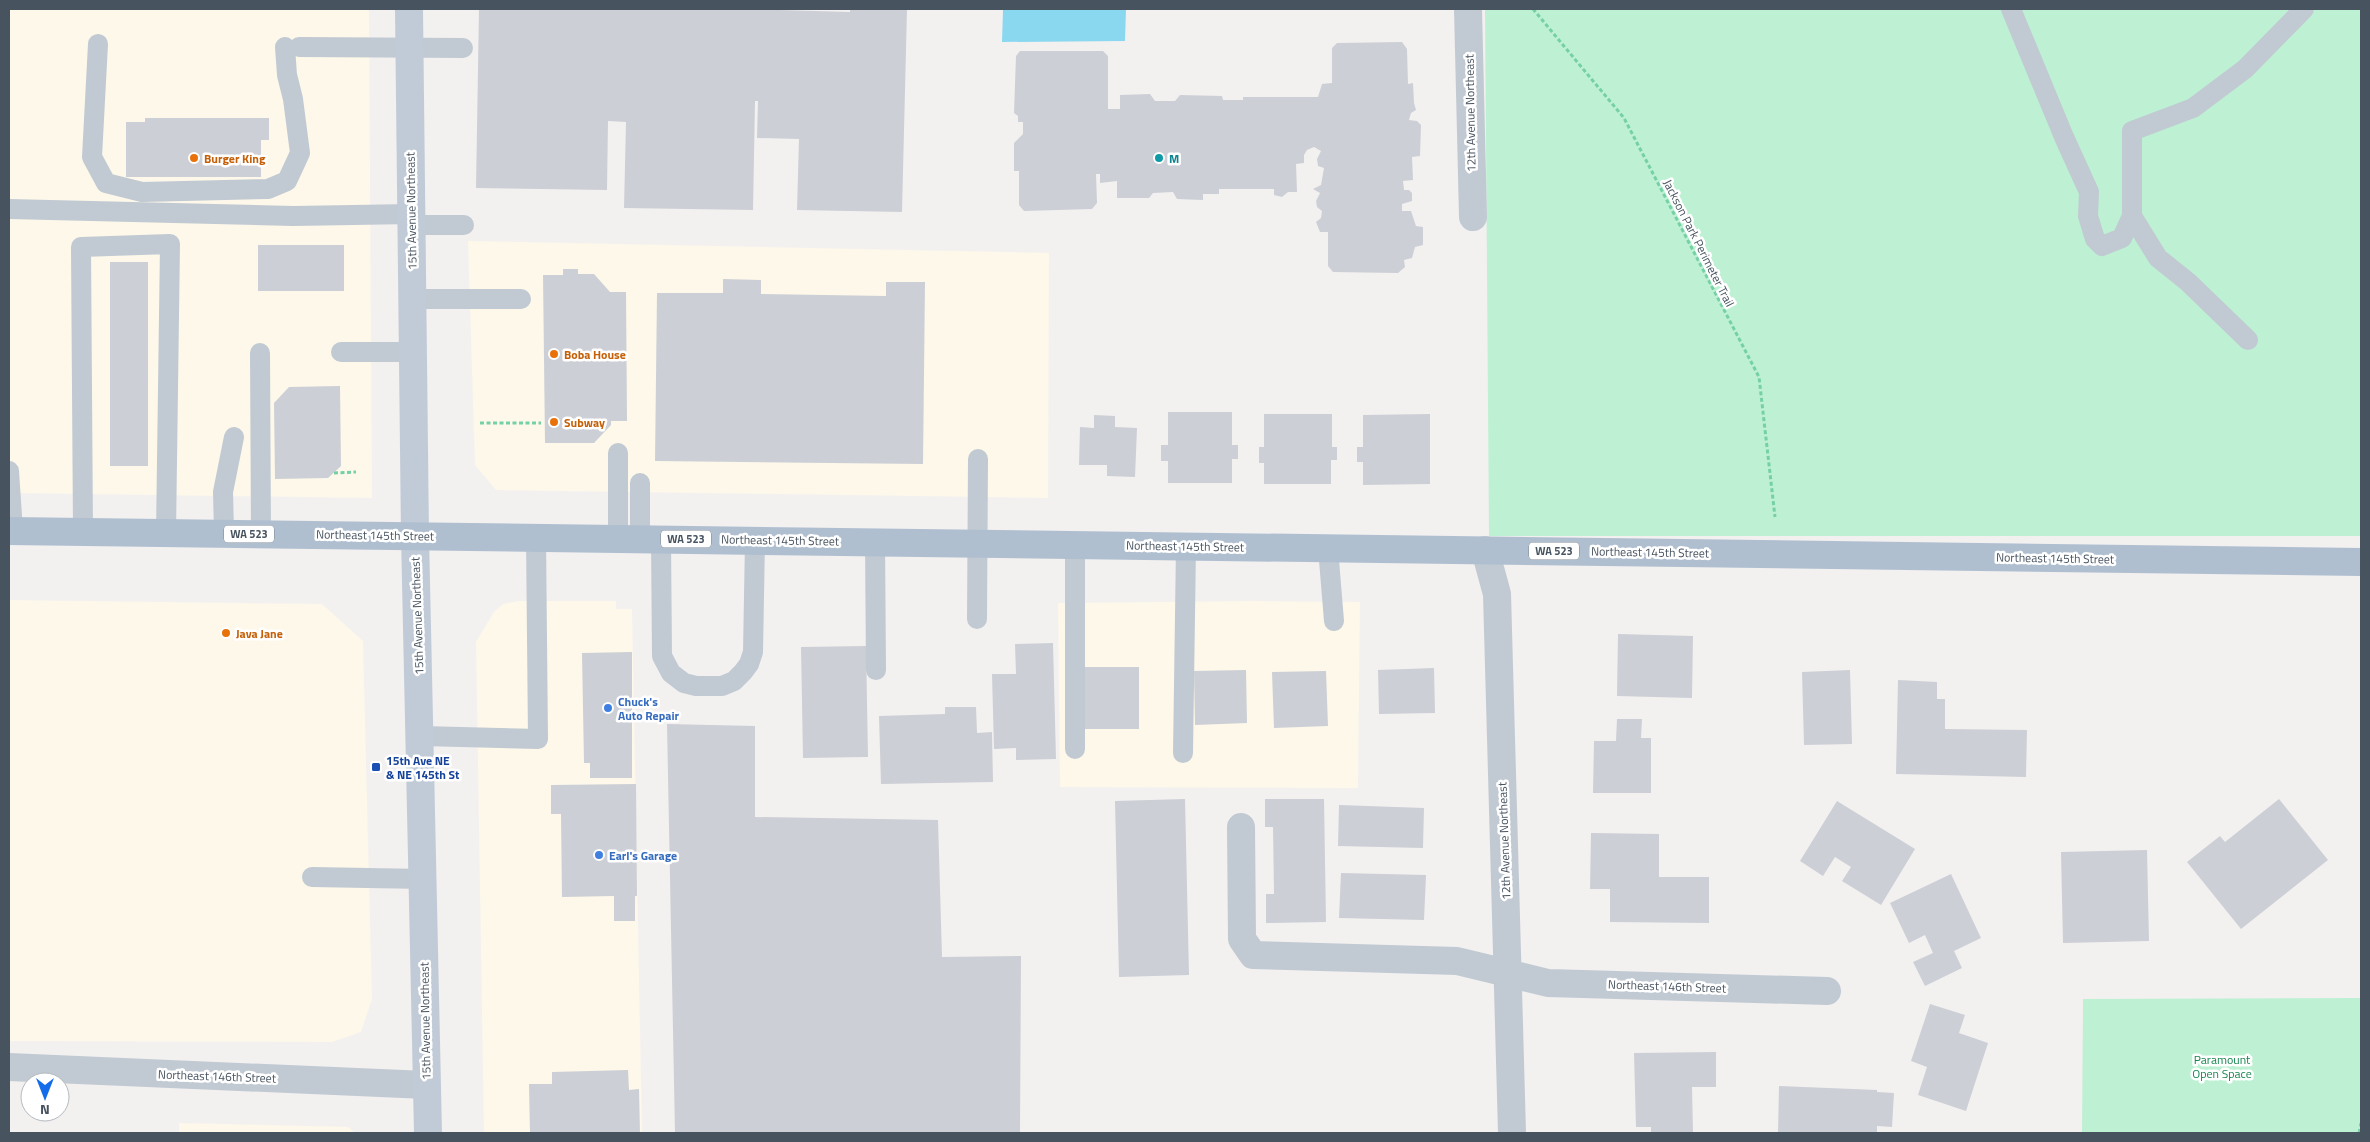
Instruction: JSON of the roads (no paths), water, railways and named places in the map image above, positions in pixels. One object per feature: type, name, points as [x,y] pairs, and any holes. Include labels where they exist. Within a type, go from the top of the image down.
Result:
[{"type":"main road","name":"15th Avenue Northeast","points":[[409,9],[415,536],[421,736],[428,1133]]},
{"type":"main road","name":"Northeast 145th Street","points":[[11,531],[84,530],[166,533],[2361,562]]},
{"type":"street","name":"12th Avenue Northeast","points":[[1468,9],[1473,217]]},
{"type":"street","name":"12th Avenue Northeast","points":[[1485,550],[1497,594],[1512,1133]]},
{"type":"street","name":"Northeast 146th Street","points":[[1241,827],[1242,939],[1253,954],[1458,960],[1548,983],[1828,991]]},
{"type":"street","name":"Northeast 146th Street","points":[[9,1067],[426,1085]]},
{"type":"lane","points":[[2012,9],[2064,137],[2089,192],[2088,216],[2095,239],[2102,246],[2122,238],[2132,216],[2132,131],[2193,108],[2245,68],[2304,9]]},
{"type":"lane","points":[[98,44],[92,157],[106,183],[142,192],[268,189],[287,181],[300,153],[294,99],[287,75],[292,47],[463,48]]},
{"type":"lane","points":[[268,189],[270,216]]},
{"type":"lane","points":[[9,209],[412,219],[464,225]]},
{"type":"lane","points":[[2132,216],[2158,258],[2188,282],[2248,340]]},
{"type":"lane","points":[[84,530],[82,247],[170,244],[166,533]]},
{"type":"lane","points":[[412,299],[521,298]]},
{"type":"lane","points":[[341,352],[413,352]]},
{"type":"lane","points":[[260,353],[261,534]]},
{"type":"lane","points":[[224,533],[223,492],[234,437]]},
{"type":"lane","points":[[618,453],[640,539],[662,656],[676,678],[696,686],[722,686],[734,681],[749,664],[752,652],[755,540]]},
{"type":"lane","points":[[977,619],[978,459]]},
{"type":"lane","points":[[9,471],[11,531]]},
{"type":"lane","points":[[640,483],[640,539]]},
{"type":"lane","points":[[421,736],[538,739],[536,538]]},
{"type":"lane","points":[[876,542],[876,670]]},
{"type":"lane","points":[[1075,544],[1075,749]]},
{"type":"lane","points":[[1183,753],[1186,546]]},
{"type":"lane","points":[[1328,548],[1334,621]]},
{"type":"lane","points":[[312,878],[424,879]]},
{"type":"water","points":[[1003,9],[1126,9],[1125,41],[1002,42]]},
{"type":"place","name":"Burger King","points":[[194,158]]},
{"type":"place","name":"M","points":[[1159,158]]},
{"type":"place","name":"Boba House","points":[[554,354]]},
{"type":"place","name":"Subway","points":[[554,422]]},
{"type":"place","name":"Java Jane","points":[[226,633]]},
{"type":"place","name":"Chuck's Auto Repair","points":[[608,708]]},
{"type":"place","name":"15th Ave NE & NE 145th St","points":[[376,767]]},
{"type":"place","name":"Earl's Garage","points":[[599,855]]},
{"type":"park label","name":"Paramount Open Space","points":[[2222,1066]]}]
